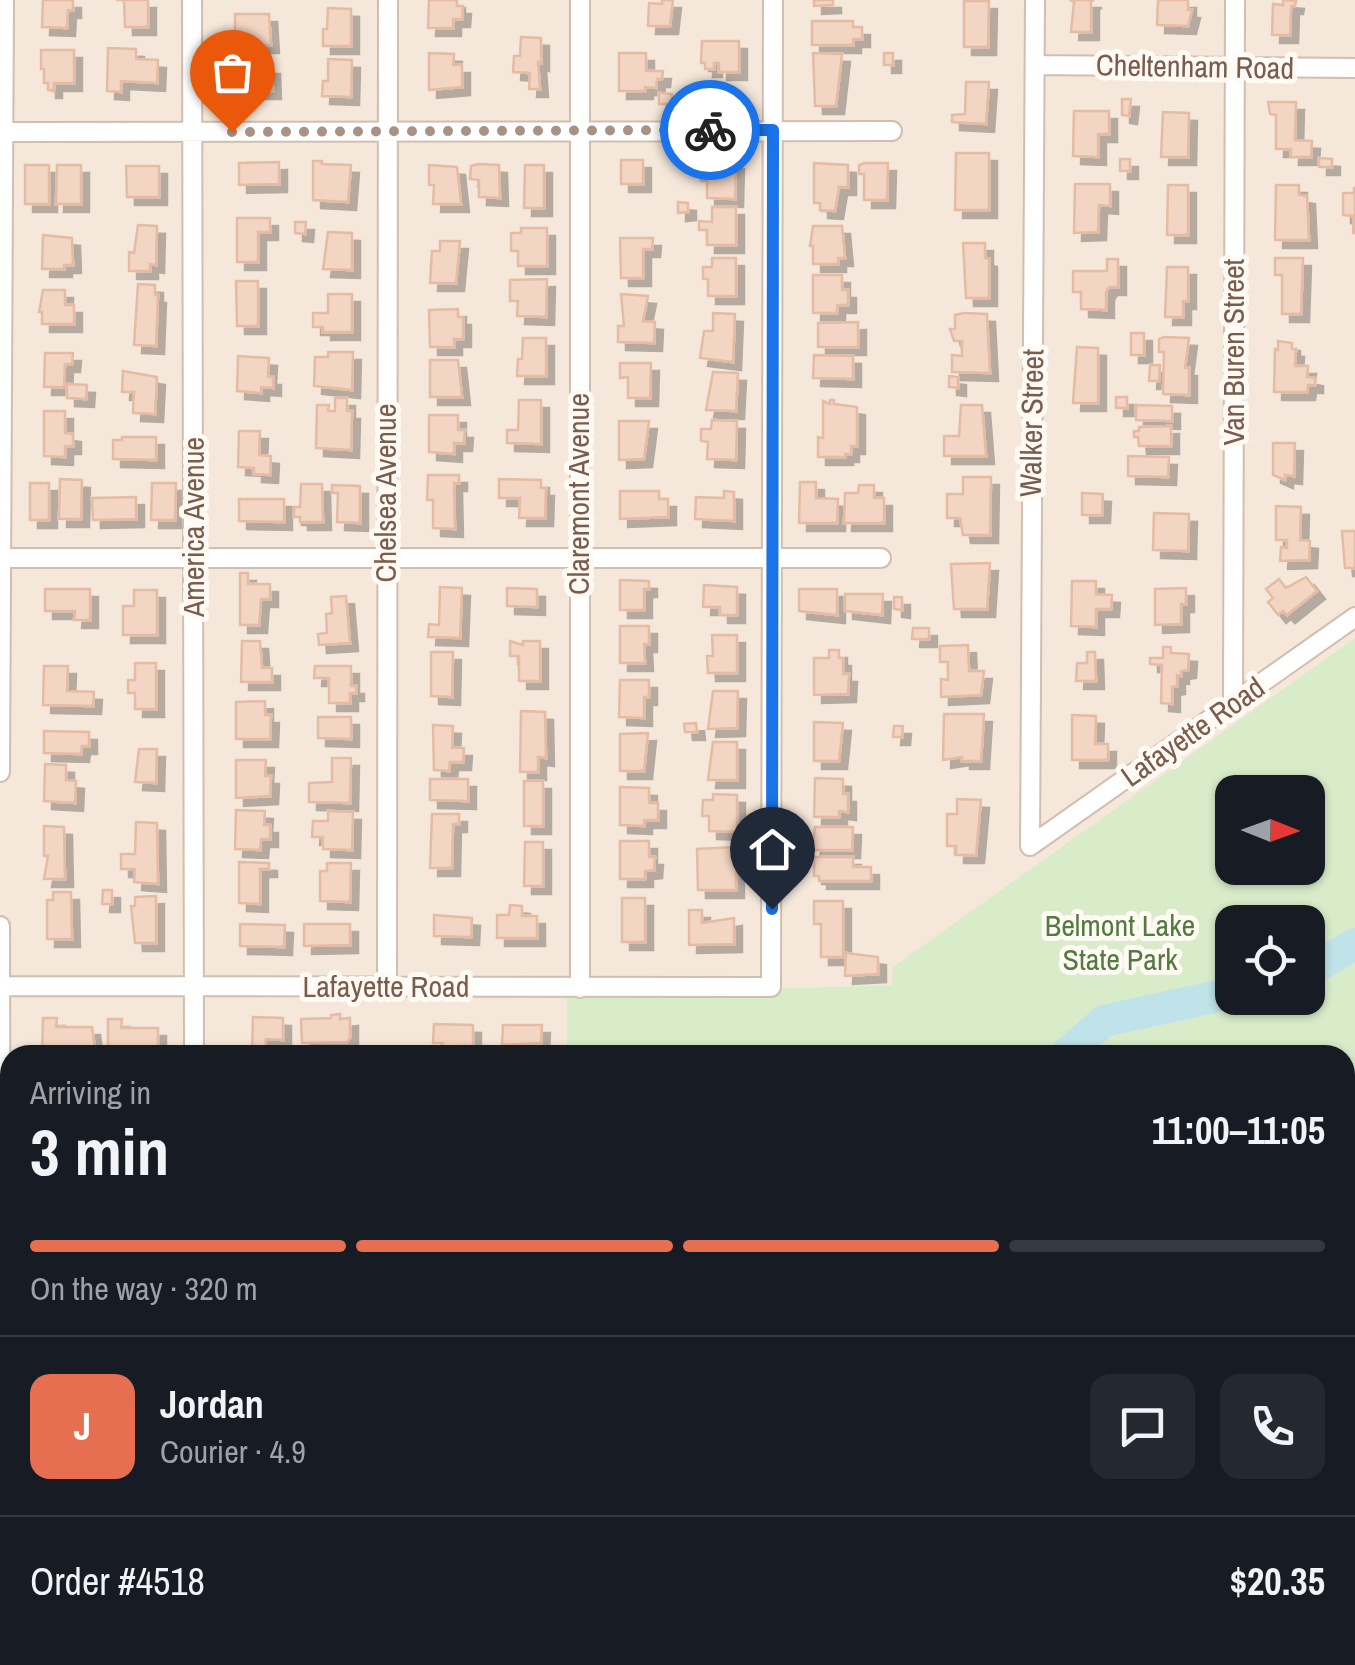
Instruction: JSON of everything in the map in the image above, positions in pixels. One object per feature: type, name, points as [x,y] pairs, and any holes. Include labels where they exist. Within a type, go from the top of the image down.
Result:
[{"type":"street","points":[[0,772],[4,0]]},
{"type":"street","name":"America Avenue","points":[[192,0],[194,1045]]},
{"type":"street","name":"Chelsea Avenue","points":[[387,986],[388,0]]},
{"type":"street","name":"Claremont Avenue","points":[[580,0],[580,988]]},
{"type":"street","points":[[773,559],[774,0]]},
{"type":"street","name":"Walker Street","points":[[1030,846],[1035,0]]},
{"type":"street","name":"Van Buren Street","points":[[1233,704],[1235,0]]},
{"type":"street","name":"Cheltenham Road","points":[[1035,65],[1355,68]]},
{"type":"street","points":[[1,132],[892,132]]},
{"type":"street","points":[[1,558],[881,558]]},
{"type":"street","name":"Lafayette Road","points":[[0,986],[772,987],[773,559]]},
{"type":"street","name":"Lafayette Road","points":[[1030,846],[1355,617]]},
{"type":"street","points":[[0,926],[0,1045]]},
{"type":"shaded area","points":[[0,0],[1355,0],[1355,652],[896,985],[568,995],[567,1045],[0,1045]]},
{"type":"green space","name":"Belmont Lake State Park","points":[[1355,638],[1355,1045],[567,1045],[567,995],[892,985],[893,967]]},
{"type":"building","points":[[43,0],[73,0],[67,28],[42,27]]},
{"type":"building","points":[[124,0],[148,0],[148,27],[125,27]]},
{"type":"building","points":[[429,0],[457,0],[457,6],[463,6],[462,19],[453,19],[453,28],[428,28]]},
{"type":"building","points":[[662,0],[673,0],[670,26],[648,26],[649,3],[662,4]]},
{"type":"building","points":[[814,0],[833,0],[833,5],[814,6]]},
{"type":"building","points":[[1070,0],[1094,0],[1091,32],[1071,32],[1074,2]]},
{"type":"building","points":[[1158,0],[1188,0],[1188,10],[1192,10],[1188,26],[1157,25]]},
{"type":"building","points":[[1283,0],[1296,1],[1291,6],[1290,35],[1272,35],[1273,4],[1283,5]]},
{"type":"building","points":[[964,1],[989,1],[988,47],[964,47]]},
{"type":"building","points":[[328,8],[351,9],[351,46],[323,46]]},
{"type":"building","points":[[235,14],[269,14],[271,45],[235,45]]},
{"type":"building","points":[[812,21],[853,21],[853,27],[862,27],[862,39],[853,39],[853,45],[812,45]]},
{"type":"building","points":[[521,37],[541,38],[540,89],[529,89],[530,73],[513,72],[514,56],[520,56]]},
{"type":"building","points":[[702,41],[739,41],[739,72],[719,72],[719,63],[714,63],[714,69],[705,69],[705,63],[701,63]]},
{"type":"building","points":[[108,48],[136,49],[136,59],[158,60],[157,83],[121,81],[121,92],[107,91]]},
{"type":"building","points":[[41,50],[74,50],[74,83],[54,83],[54,90],[48,90],[41,69]]},
{"type":"building","points":[[429,53],[454,54],[453,65],[462,65],[462,87],[429,90]]},
{"type":"building","points":[[619,53],[646,53],[646,71],[663,71],[656,88],[619,91]]},
{"type":"building","points":[[813,53],[842,54],[836,106],[815,106]]},
{"type":"building","points":[[884,53],[893,53],[893,65],[884,65]]},
{"type":"building","points":[[328,59],[352,60],[351,97],[322,96],[323,81],[328,81]]},
{"type":"building","points":[[238,66],[272,66],[273,91],[239,91]]},
{"type":"building","points":[[966,82],[989,82],[986,124],[952,122],[952,115],[965,114]]},
{"type":"building","points":[[659,93],[672,94],[672,104],[659,104]]},
{"type":"building","points":[[1122,99],[1131,99],[1129,116],[1122,115]]},
{"type":"building","points":[[1268,102],[1296,102],[1295,140],[1312,141],[1311,157],[1291,157],[1291,149],[1276,149],[1276,115],[1270,114]]},
{"type":"building","points":[[1074,111],[1109,111],[1109,134],[1098,134],[1098,157],[1073,156]]},
{"type":"building","points":[[1163,112],[1189,113],[1188,157],[1161,157]]},
{"type":"building","points":[[956,153],[989,153],[989,210],[955,210]]},
{"type":"building","points":[[1319,158],[1332,159],[1332,167],[1319,167]]},
{"type":"building","points":[[1120,159],[1130,159],[1130,171],[1120,171]]},
{"type":"building","points":[[621,160],[643,160],[643,184],[621,184]]},
{"type":"building","points":[[712,160],[736,161],[735,199],[707,198],[707,181],[701,181],[701,170],[712,170]]},
{"type":"building","points":[[313,161],[351,165],[348,202],[313,200]]},
{"type":"building","points":[[279,162],[279,184],[239,185],[239,163]]},
{"type":"building","points":[[814,163],[848,165],[848,187],[839,187],[835,211],[820,210],[820,203],[814,203]]},
{"type":"building","points":[[888,163],[887,200],[864,200],[864,174],[859,174],[859,165]]},
{"type":"building","points":[[25,165],[49,165],[49,204],[25,204]]},
{"type":"building","points":[[57,165],[81,165],[81,204],[56,204]]},
{"type":"building","points":[[429,165],[457,167],[461,204],[433,204]]},
{"type":"building","points":[[499,165],[500,198],[479,197],[479,180],[470,179],[471,166]]},
{"type":"building","points":[[525,165],[544,165],[544,208],[524,208]]},
{"type":"building","points":[[126,166],[159,166],[159,197],[127,197]]},
{"type":"building","points":[[1075,184],[1110,184],[1110,206],[1099,205],[1098,232],[1074,233]]},
{"type":"building","points":[[1168,185],[1188,185],[1188,235],[1167,235]]},
{"type":"building","points":[[1276,185],[1299,185],[1299,195],[1307,196],[1309,240],[1275,240]]},
{"type":"building","points":[[1354,188],[1355,233],[1353,233],[1354,216],[1343,215],[1343,193],[1354,193]]},
{"type":"building","points":[[678,202],[688,203],[688,212],[678,213]]},
{"type":"building","points":[[712,207],[736,207],[736,245],[707,245],[707,230],[699,230],[699,221],[712,222]]},
{"type":"building","points":[[237,218],[270,218],[270,232],[258,232],[258,262],[237,262]]},
{"type":"building","points":[[295,222],[306,222],[305,234],[295,233]]},
{"type":"building","points":[[138,225],[157,226],[156,265],[150,264],[150,271],[129,271],[129,252],[134,253]]},
{"type":"building","points":[[813,226],[842,226],[845,258],[838,258],[838,264],[813,264]]},
{"type":"building","points":[[521,228],[547,228],[547,266],[518,266],[518,251],[511,251],[511,233],[521,233]]},
{"type":"building","points":[[328,232],[352,233],[352,270],[323,269]]},
{"type":"building","points":[[43,235],[72,238],[73,265],[42,269]]},
{"type":"building","points":[[620,238],[653,238],[652,249],[643,249],[643,278],[621,278]]},
{"type":"building","points":[[440,241],[460,241],[456,283],[430,283],[432,251],[440,251]]},
{"type":"building","points":[[963,243],[985,243],[989,298],[966,298]]},
{"type":"building","points":[[712,258],[736,258],[736,296],[708,296],[703,267],[712,267]]},
{"type":"building","points":[[1275,258],[1303,258],[1301,314],[1282,314],[1282,275],[1275,275]]},
{"type":"building","points":[[1107,259],[1118,259],[1118,287],[1109,287],[1106,292],[1106,310],[1081,309],[1081,292],[1073,292],[1073,271],[1107,271]]},
{"type":"building","points":[[1167,267],[1188,267],[1188,301],[1183,301],[1183,317],[1165,317]]},
{"type":"building","points":[[813,275],[842,275],[848,305],[837,305],[837,313],[813,313]]},
{"type":"building","points":[[547,279],[546,317],[517,316],[518,301],[510,301],[510,280]]},
{"type":"building","points":[[236,281],[258,281],[258,326],[237,326]]},
{"type":"building","points":[[138,284],[155,285],[158,295],[156,346],[134,345]]},
{"type":"building","points":[[43,290],[65,290],[65,305],[74,305],[74,324],[42,324],[39,312]]},
{"type":"building","points":[[328,294],[352,294],[352,332],[323,332],[323,327],[313,327],[313,313],[328,313]]},
{"type":"building","points":[[621,294],[648,296],[643,321],[655,322],[654,343],[618,342],[618,326],[624,326]]},
{"type":"building","points":[[458,309],[458,317],[463,317],[463,339],[454,339],[454,347],[430,347],[429,310]]},
{"type":"building","points":[[713,313],[735,314],[733,362],[700,358],[704,331],[713,331]]},
{"type":"building","points":[[987,314],[990,373],[952,372],[952,355],[962,356],[962,341],[954,341],[950,329],[955,329],[955,315]]},
{"type":"building","points":[[858,322],[858,347],[818,347],[818,323]]},
{"type":"building","points":[[1131,333],[1144,333],[1144,355],[1131,355]]},
{"type":"building","points":[[523,338],[546,338],[546,376],[517,376]]},
{"type":"building","points":[[1189,338],[1185,368],[1189,368],[1189,395],[1163,394],[1164,352],[1159,352],[1159,339]]},
{"type":"building","points":[[1278,341],[1292,343],[1292,349],[1296,349],[1295,366],[1308,366],[1307,377],[1315,378],[1315,385],[1308,385],[1307,392],[1274,392]]},
{"type":"building","points":[[1077,347],[1098,348],[1098,403],[1073,403]]},
{"type":"building","points":[[328,352],[353,352],[352,390],[314,386],[315,357],[328,357]]},
{"type":"building","points":[[45,353],[73,353],[72,364],[65,364],[64,387],[44,387]]},
{"type":"building","points":[[814,355],[853,356],[853,379],[813,378]]},
{"type":"building","points":[[238,356],[269,358],[268,377],[273,377],[273,388],[261,387],[261,393],[237,391]]},
{"type":"building","points":[[430,360],[458,360],[462,397],[430,397]]},
{"type":"building","points":[[620,363],[651,363],[650,398],[628,398],[628,377],[620,378]]},
{"type":"building","points":[[1150,365],[1160,365],[1159,381],[1149,381]]},
{"type":"building","points":[[123,371],[157,377],[155,414],[133,413],[134,392],[122,392]]},
{"type":"building","points":[[713,372],[738,373],[736,411],[706,410]]},
{"type":"building","points":[[949,376],[958,377],[958,388],[949,387]]},
{"type":"building","points":[[67,384],[87,385],[86,399],[67,398]]},
{"type":"building","points":[[1116,397],[1127,397],[1127,408],[1116,408]]},
{"type":"building","points":[[335,398],[347,398],[347,411],[352,411],[351,450],[316,448],[317,405],[329,405],[328,411],[335,411]]},
{"type":"building","points":[[519,400],[541,400],[541,444],[507,443],[507,430],[518,430]]},
{"type":"building","points":[[830,400],[857,407],[857,446],[851,446],[851,454],[845,457],[818,457],[818,437],[823,438],[823,401],[830,404]]},
{"type":"building","points":[[961,405],[982,405],[986,456],[944,456],[944,436],[959,436]]},
{"type":"building","points":[[1136,405],[1172,406],[1172,421],[1136,420]]},
{"type":"building","points":[[44,411],[65,411],[65,433],[73,434],[73,446],[65,446],[65,457],[44,456]]},
{"type":"building","points":[[429,415],[458,415],[458,430],[465,430],[464,443],[454,443],[454,454],[429,452]]},
{"type":"building","points":[[712,420],[737,421],[736,460],[707,459],[708,442],[701,441],[701,429],[711,429]]},
{"type":"building","points":[[619,421],[649,421],[644,459],[619,460]]},
{"type":"building","points":[[1171,426],[1171,446],[1139,446],[1138,437],[1134,437],[1139,427]]},
{"type":"building","points":[[239,431],[260,431],[259,455],[271,456],[270,475],[238,467]]},
{"type":"building","points":[[156,437],[156,460],[113,459],[113,440]]},
{"type":"building","points":[[1273,443],[1295,443],[1294,476],[1285,475],[1285,480],[1273,475]]},
{"type":"building","points":[[1128,456],[1169,457],[1168,477],[1128,476]]},
{"type":"building","points":[[428,475],[459,475],[459,483],[454,483],[455,529],[433,528],[433,500],[427,500]]},
{"type":"building","points":[[963,477],[991,477],[990,535],[963,535],[960,518],[947,518],[947,494],[963,494]]},
{"type":"building","points":[[60,479],[82,480],[81,519],[59,519]]},
{"type":"building","points":[[499,479],[541,480],[541,488],[546,488],[545,518],[519,518],[520,498],[499,498]]},
{"type":"building","points":[[800,482],[816,482],[816,498],[838,499],[837,523],[799,523]]},
{"type":"building","points":[[30,483],[49,483],[49,520],[30,520]]},
{"type":"building","points":[[152,483],[176,483],[175,520],[151,520]]},
{"type":"building","points":[[301,484],[322,484],[323,522],[300,522],[300,517],[294,517],[294,507],[300,507]]},
{"type":"building","points":[[332,485],[360,486],[360,523],[337,522],[338,493],[332,493]]},
{"type":"building","points":[[859,485],[874,485],[874,498],[884,498],[884,523],[844,523],[845,493],[858,493]]},
{"type":"building","points":[[620,491],[659,491],[659,499],[668,499],[668,517],[620,519]]},
{"type":"building","points":[[724,491],[734,492],[734,521],[695,519],[696,497],[724,498]]},
{"type":"building","points":[[1082,493],[1103,494],[1102,515],[1082,515]]},
{"type":"building","points":[[136,497],[136,519],[93,520],[92,498]]},
{"type":"building","points":[[239,499],[284,499],[284,522],[239,521]]},
{"type":"building","points":[[1276,506],[1301,507],[1300,540],[1310,541],[1309,560],[1280,561],[1281,547],[1287,548],[1287,540],[1276,540]]},
{"type":"building","points":[[1154,513],[1189,514],[1188,551],[1153,550]]},
{"type":"building","points":[[1342,531],[1355,531],[1355,568],[1345,568]]},
{"type":"building","points":[[990,563],[987,609],[954,609],[951,564]]},
{"type":"building","points":[[240,573],[248,573],[248,584],[270,584],[270,599],[261,599],[259,625],[240,625]]},
{"type":"building","points":[[1306,577],[1317,591],[1287,615],[1283,611],[1278,615],[1268,602],[1273,598],[1266,589],[1279,579],[1286,588]]},
{"type":"building","points":[[620,580],[649,581],[649,589],[644,589],[644,610],[620,610]]},
{"type":"building","points":[[1072,581],[1096,581],[1096,594],[1112,595],[1111,609],[1096,609],[1096,627],[1071,626]]},
{"type":"building","points":[[704,585],[737,587],[737,615],[720,615],[720,607],[703,607]]},
{"type":"building","points":[[440,587],[462,588],[460,638],[428,637],[429,624],[439,625]]},
{"type":"building","points":[[507,588],[537,589],[537,607],[507,606]]},
{"type":"building","points":[[1186,588],[1181,624],[1155,625],[1155,589]]},
{"type":"building","points":[[45,589],[90,589],[90,620],[74,620],[75,611],[45,611]]},
{"type":"building","points":[[799,589],[837,589],[837,615],[799,611]]},
{"type":"building","points":[[134,590],[157,590],[157,635],[123,635],[123,606],[134,606]]},
{"type":"building","points":[[845,594],[883,594],[882,615],[845,611]]},
{"type":"building","points":[[346,596],[350,643],[319,645],[318,634],[327,633],[326,614],[332,613],[331,597]]},
{"type":"building","points":[[894,597],[902,597],[902,610],[894,609]]},
{"type":"building","points":[[620,626],[649,626],[649,644],[644,644],[645,663],[620,663]]},
{"type":"building","points":[[913,628],[929,628],[929,639],[912,639]]},
{"type":"building","points":[[712,635],[737,635],[737,673],[708,673],[707,656],[713,656]]},
{"type":"building","points":[[242,641],[260,641],[262,668],[272,668],[272,682],[241,682]]},
{"type":"building","points":[[510,641],[523,645],[523,641],[540,641],[540,681],[519,681],[519,656],[510,656]]},
{"type":"building","points":[[968,645],[969,671],[984,671],[981,695],[941,697],[941,679],[948,680],[948,662],[940,662],[940,646]]},
{"type":"building","points":[[1163,647],[1171,647],[1171,653],[1189,654],[1188,670],[1177,675],[1177,686],[1172,687],[1172,704],[1161,703],[1162,665],[1150,664],[1150,658],[1163,658]]},
{"type":"building","points":[[829,650],[839,650],[839,658],[843,658],[843,674],[849,674],[848,694],[814,695],[814,658],[829,658]]},
{"type":"building","points":[[431,652],[453,652],[452,697],[431,696]]},
{"type":"building","points":[[1087,652],[1095,652],[1096,681],[1076,681],[1077,663],[1087,663]]},
{"type":"building","points":[[135,663],[156,663],[156,709],[135,709],[135,693],[128,693],[128,680],[135,680]]},
{"type":"building","points":[[44,666],[68,666],[67,691],[94,692],[93,706],[43,705]]},
{"type":"building","points":[[315,666],[351,666],[351,686],[356,686],[356,693],[350,693],[350,703],[329,703],[329,678],[314,678]]},
{"type":"building","points":[[620,680],[649,680],[644,718],[619,717]]},
{"type":"building","points":[[713,691],[738,691],[737,728],[708,729]]},
{"type":"building","points":[[265,701],[265,715],[271,715],[270,739],[236,739],[236,702]]},
{"type":"building","points":[[521,711],[545,712],[546,758],[538,757],[538,772],[520,772]]},
{"type":"building","points":[[944,714],[984,714],[981,761],[962,761],[962,757],[943,760]]},
{"type":"building","points":[[1072,715],[1096,716],[1095,744],[1108,744],[1108,760],[1072,760]]},
{"type":"building","points":[[318,717],[351,717],[351,739],[318,738]]},
{"type":"building","points":[[814,722],[843,723],[839,761],[814,761]]},
{"type":"building","points":[[696,723],[697,732],[685,732],[684,724]]},
{"type":"building","points":[[433,725],[453,726],[452,748],[464,748],[463,762],[450,762],[449,771],[434,770]]},
{"type":"building","points":[[894,726],[903,726],[902,737],[893,737]]},
{"type":"building","points":[[44,731],[89,732],[89,746],[82,746],[81,754],[44,753]]},
{"type":"building","points":[[648,733],[644,771],[620,771],[620,734]]},
{"type":"building","points":[[713,742],[737,742],[737,780],[708,780]]},
{"type":"building","points":[[139,749],[157,749],[156,783],[135,782]]},
{"type":"building","points":[[332,758],[351,758],[350,803],[309,802],[309,783],[332,782]]},
{"type":"building","points":[[236,760],[266,760],[265,776],[271,776],[270,796],[236,798]]},
{"type":"building","points":[[45,764],[66,765],[66,780],[76,781],[75,803],[44,801]]},
{"type":"building","points":[[815,778],[843,779],[848,812],[839,811],[839,817],[814,817]]},
{"type":"building","points":[[430,779],[468,779],[468,801],[430,800]]},
{"type":"building","points":[[524,781],[543,781],[543,826],[524,826]]},
{"type":"building","points":[[620,787],[649,788],[649,803],[658,803],[658,820],[644,820],[644,826],[620,825]]},
{"type":"building","points":[[713,794],[737,795],[737,832],[709,831],[709,816],[702,816],[703,800],[713,800]]},
{"type":"building","points":[[957,799],[981,800],[976,855],[956,855],[956,846],[947,846],[947,814],[957,814]]},
{"type":"building","points":[[236,810],[265,811],[264,825],[270,825],[270,839],[261,839],[260,850],[235,849]]},
{"type":"building","points":[[328,811],[353,812],[352,850],[323,849],[323,837],[312,837],[313,821],[328,821]]},
{"type":"building","points":[[432,814],[459,814],[459,824],[453,824],[452,868],[430,868]]},
{"type":"building","points":[[136,822],[157,823],[158,884],[134,882],[135,869],[121,869],[121,854],[135,854]]},
{"type":"building","points":[[44,826],[64,827],[65,879],[44,879],[48,856],[44,856]]},
{"type":"building","points":[[815,827],[853,827],[852,850],[812,850]]},
{"type":"building","points":[[620,841],[649,841],[649,857],[655,857],[654,870],[645,871],[645,879],[620,879]]},
{"type":"building","points":[[525,842],[543,842],[543,886],[524,886]]},
{"type":"building","points":[[736,847],[736,890],[698,890],[697,849]]},
{"type":"building","points":[[814,857],[853,857],[853,867],[871,867],[871,881],[819,881],[819,876],[814,876]]},
{"type":"building","points":[[239,862],[269,863],[269,869],[260,869],[260,904],[239,903]]},
{"type":"building","points":[[327,863],[351,863],[350,902],[320,901],[320,871],[327,871]]},
{"type":"building","points":[[103,890],[112,890],[112,904],[102,904]]},
{"type":"building","points":[[53,892],[71,892],[72,939],[47,939],[47,900],[53,900]]},
{"type":"building","points":[[156,896],[156,943],[135,943],[131,906],[135,906],[135,897]]},
{"type":"building","points":[[622,898],[645,898],[645,942],[622,942]]},
{"type":"building","points":[[814,901],[843,901],[843,957],[821,957],[821,924],[814,924]]},
{"type":"building","points":[[510,905],[522,906],[522,916],[537,916],[537,938],[497,938],[497,915],[509,915]]},
{"type":"building","points":[[689,910],[702,910],[702,923],[734,918],[734,944],[689,945]]},
{"type":"building","points":[[434,915],[472,918],[471,937],[434,936]]},
{"type":"building","points":[[240,924],[285,925],[284,947],[240,946]]},
{"type":"building","points":[[304,924],[350,924],[350,945],[304,946]]},
{"type":"building","points":[[846,953],[878,957],[878,974],[845,976]]},
{"type":"building","points":[[340,1014],[340,1019],[350,1018],[347,1042],[302,1043],[301,1019]]},
{"type":"building","points":[[253,1017],[283,1018],[283,1040],[266,1039],[265,1045],[252,1045]]},
{"type":"building","points":[[43,1018],[57,1018],[56,1027],[92,1027],[94,1045],[42,1045]]},
{"type":"building","points":[[108,1019],[122,1019],[121,1028],[158,1028],[158,1045],[108,1045]]},
{"type":"building","points":[[434,1024],[473,1025],[473,1045],[433,1043]]},
{"type":"building","points":[[503,1025],[542,1025],[541,1043],[502,1045]]},
{"type":"waterway","points":[[1325,962],[1355,944]]},
{"type":"waterway","points":[[1076,1045],[1104,1021],[1215,997]]},
{"type":"way so far","points":[[232,132],[710,130]]},
{"type":"route","points":[[710,130],[773,130],[772,909]]}]
